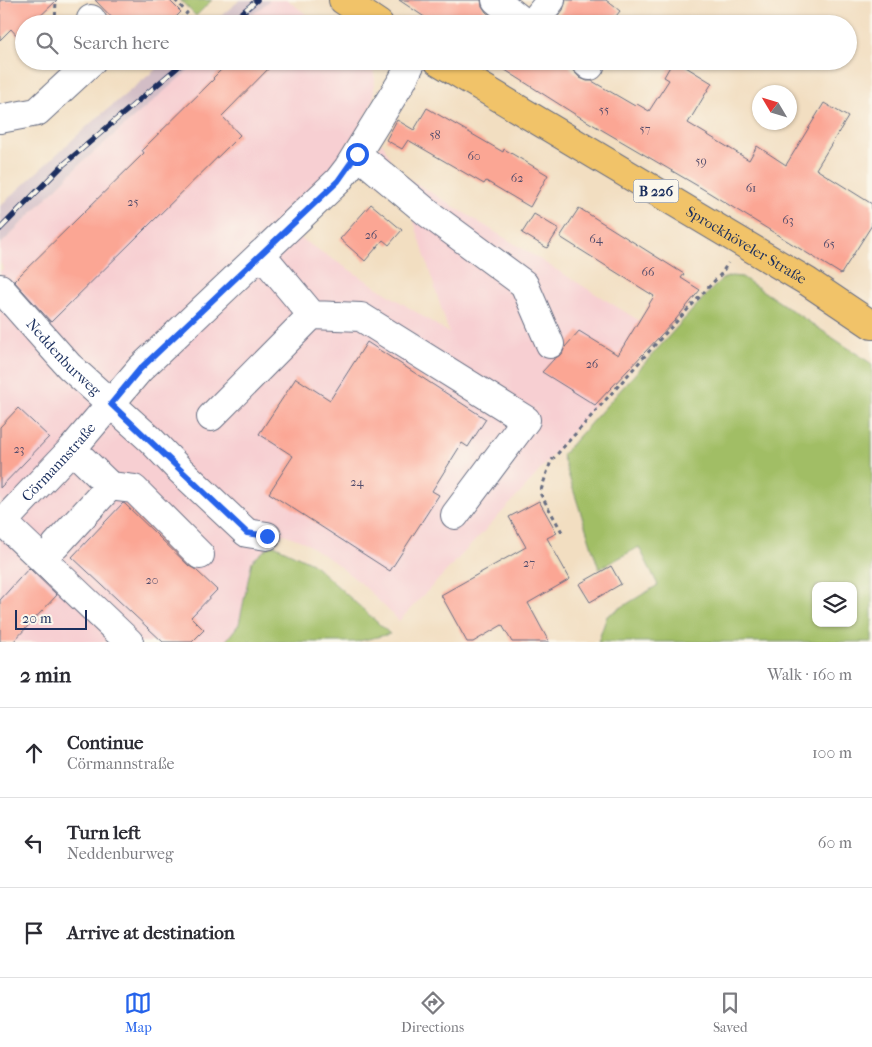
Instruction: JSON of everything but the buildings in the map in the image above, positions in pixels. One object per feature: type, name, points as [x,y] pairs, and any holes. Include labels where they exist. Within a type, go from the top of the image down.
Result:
[{"type":"main road","name":"Sprockhöveler Straße","points":[[453,70],[808,282],[872,325]]},
{"type":"street","points":[[496,0],[515,15]]},
{"type":"street","points":[[540,15],[552,0]]},
{"type":"street","points":[[0,119],[37,112],[82,70]]},
{"type":"street","name":"Cörmannstraße","points":[[2,524],[72,449],[140,369],[338,181],[357,154],[408,70]]},
{"type":"street","points":[[357,154],[429,214],[524,284],[550,344]]},
{"type":"street","points":[[261,254],[312,316]]},
{"type":"street","name":"Neddenburweg","points":[[0,288],[69,366],[247,533],[267,536]]},
{"type":"street","points":[[211,417],[312,316],[361,317],[526,420],[456,515]]},
{"type":"street","points":[[72,449],[110,486],[134,489],[200,556]]},
{"type":"street","points":[[56,545],[110,486]]},
{"type":"street","points":[[2,524],[129,642]]},
{"type":"path","points":[[55,15],[56,0]]},
{"type":"path","points":[[175,0],[187,13],[185,15]]},
{"type":"path","points":[[562,532],[540,493],[551,461],[721,274],[742,242]]},
{"type":"shaded area","points":[[240,0],[270,0],[252,15],[222,15]]},
{"type":"shaded area","points":[[270,0],[288,0],[307,15],[252,15]]},
{"type":"shaded area","points":[[155,70],[189,70],[79,165],[0,245],[0,206],[92,122]]},
{"type":"shaded area","points":[[188,70],[373,70],[375,80],[373,100],[369,110],[333,168],[298,201],[301,239],[449,333],[411,212],[365,170],[382,142],[396,171],[661,334],[595,405],[525,488],[399,621],[363,585],[334,562],[304,542],[284,534],[252,561],[239,624],[225,642],[0,642],[0,271],[3,269],[0,262],[0,245],[79,165]]},
{"type":"green space","points":[[180,0],[212,0],[197,15]]},
{"type":"green space","points":[[731,276],[742,277],[872,364],[872,642],[598,642],[607,616],[658,585],[639,547],[599,569],[562,455],[722,279]]},
{"type":"green space","points":[[272,544],[312,563],[390,634],[355,642],[225,642],[239,624],[252,561]]},
{"type":"railway","points":[[240,15],[257,0]]},
{"type":"railway","points":[[0,229],[63,165],[174,70]]},
{"type":"route","points":[[267,536],[247,533],[111,404],[140,369],[338,181],[357,154]]}]
